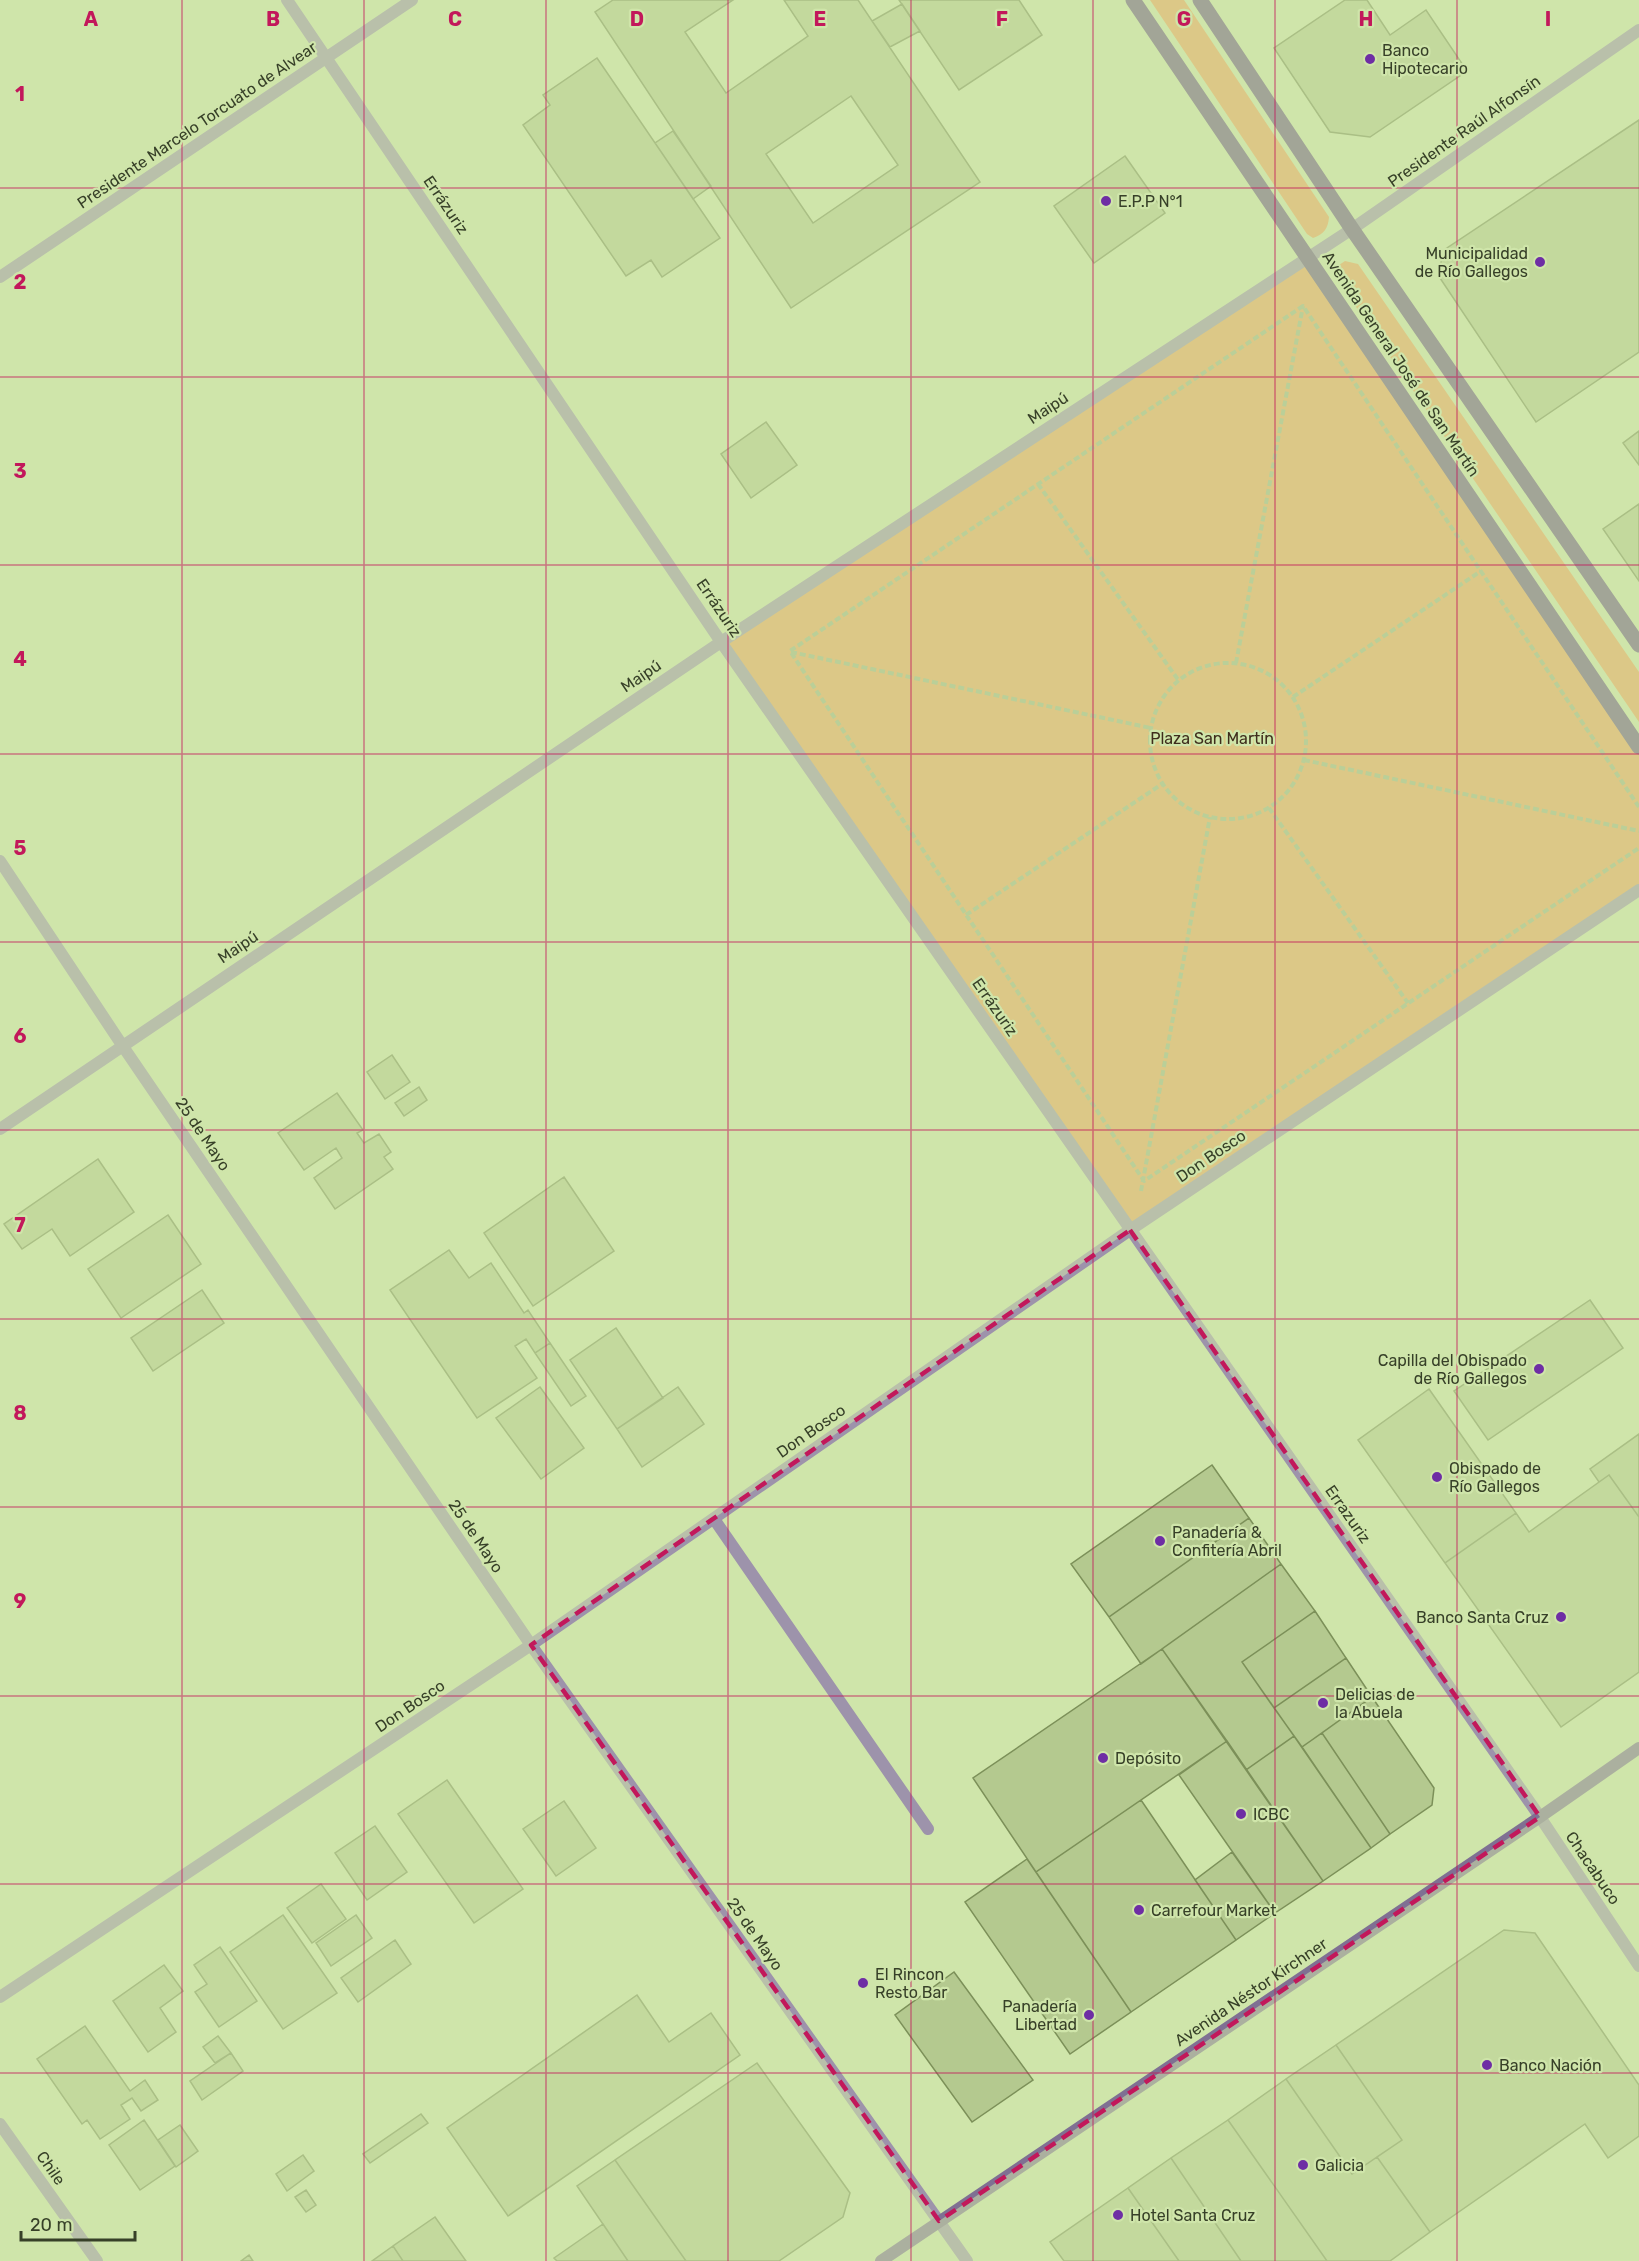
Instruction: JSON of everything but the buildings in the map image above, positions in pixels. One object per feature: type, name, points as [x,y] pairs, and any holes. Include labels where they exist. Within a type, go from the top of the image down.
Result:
[{"type":"main road","name":"Avenida General José de San Martín","points":[[1133,0],[1639,747]]},
{"type":"main road","points":[[1200,0],[1352,229],[1639,645]]},
{"type":"main road","name":"Avenida Néstor Kirchner","points":[[881,2261],[1540,1818],[1639,1748]]},
{"type":"street","name":"Errázuriz","points":[[287,0],[721,642],[1130,1230]]},
{"type":"street","name":"Presidente Marcelo Torcuato de Alvear","points":[[0,277],[412,0]]},
{"type":"street","name":"Presidente Raúl Alfonsín","points":[[1307,258],[1639,30]]},
{"type":"street","name":"Maipú","points":[[0,1130],[122,1045],[721,642],[1307,258]]},
{"type":"street","name":"25 de Mayo","points":[[0,861],[122,1045],[531,1645],[967,2261]]},
{"type":"street","name":"Don Bosco","points":[[0,1997],[531,1645],[1130,1230],[1639,890]]},
{"type":"street","name":"Errazuriz","points":[[1130,1230],[1540,1818]]},
{"type":"street","points":[[714,1518],[928,1829]]},
{"type":"street","name":"Chacabuco","points":[[1540,1818],[1639,1966]]},
{"type":"street","name":"Chile","points":[[0,2124],[97,2261]]},
{"type":"path","points":[[790,651],[1303,306]]},
{"type":"path","points":[[1303,306],[1639,807]]},
{"type":"path","points":[[1236,663],[1303,306]]},
{"type":"path","points":[[1038,484],[1179,681]]},
{"type":"path","points":[[1293,697],[1481,571]]},
{"type":"path","points":[[790,651],[1151,728]]},
{"type":"path","points":[[790,651],[1144,1181]]},
{"type":"path","points":[[1236,663],[1258,669],[1277,680],[1293,697],[1302,717],[1306,738],[1304,760],[1296,779],[1285,795],[1269,808],[1251,816],[1230,819],[1210,817],[1191,811],[1175,799],[1162,784],[1154,766],[1150,748],[1151,728],[1156,710],[1166,694],[1179,681],[1196,670],[1216,664],[1236,663]]},
{"type":"path","points":[[1304,760],[1639,831]]},
{"type":"path","points":[[966,915],[1162,784]]},
{"type":"path","points":[[1269,808],[1408,1003]]},
{"type":"path","points":[[1130,1230],[1144,1181],[1210,817]]},
{"type":"path","points":[[1144,1181],[1639,848]]},
{"type":"highlighted area","points":[[1130,1230],[1540,1817],[939,2221],[531,1645]]},
{"type":"green space","points":[[1150,0],[1184,0],[1329,217],[1328,225],[1320,235],[1313,238],[1307,234]]},
{"type":"green space","name":"Plaza San Martín","points":[[1307,258],[1639,747],[1639,890],[1130,1230],[721,642]]},
{"type":"green space","points":[[1345,261],[1358,264],[1639,672],[1639,722],[1337,279],[1336,267]]},
{"type":"place","name":"Banco Hipotecario","points":[[1370,59]]},
{"type":"place","name":"E.P.P N°1","points":[[1106,201]]},
{"type":"place","name":"Municipalidad de Río Gallegos","points":[[1540,262]]},
{"type":"place","name":"Capilla del Obispado de Río Gallegos","points":[[1539,1369]]},
{"type":"place","name":"Obispado de Río Gallegos","points":[[1437,1477]]},
{"type":"place","name":"Panadería & Confitería Abril","points":[[1160,1541]]},
{"type":"place","name":"Banco Santa Cruz","points":[[1561,1617]]},
{"type":"place","name":"Delicias de la Abuela","points":[[1323,1703]]},
{"type":"place","name":"Depósito","points":[[1103,1758]]},
{"type":"place","name":"ICBC","points":[[1241,1814]]},
{"type":"place","name":"Carrefour Market","points":[[1139,1910]]},
{"type":"place","name":"El Rincon Resto Bar","points":[[863,1983]]},
{"type":"place","name":"Panadería Libertad","points":[[1089,2015]]},
{"type":"place","name":"Banco Nación","points":[[1487,2065]]},
{"type":"place","name":"Galicia","points":[[1303,2165]]},
{"type":"place","name":"Hotel Santa Cruz","points":[[1118,2215]]}]
